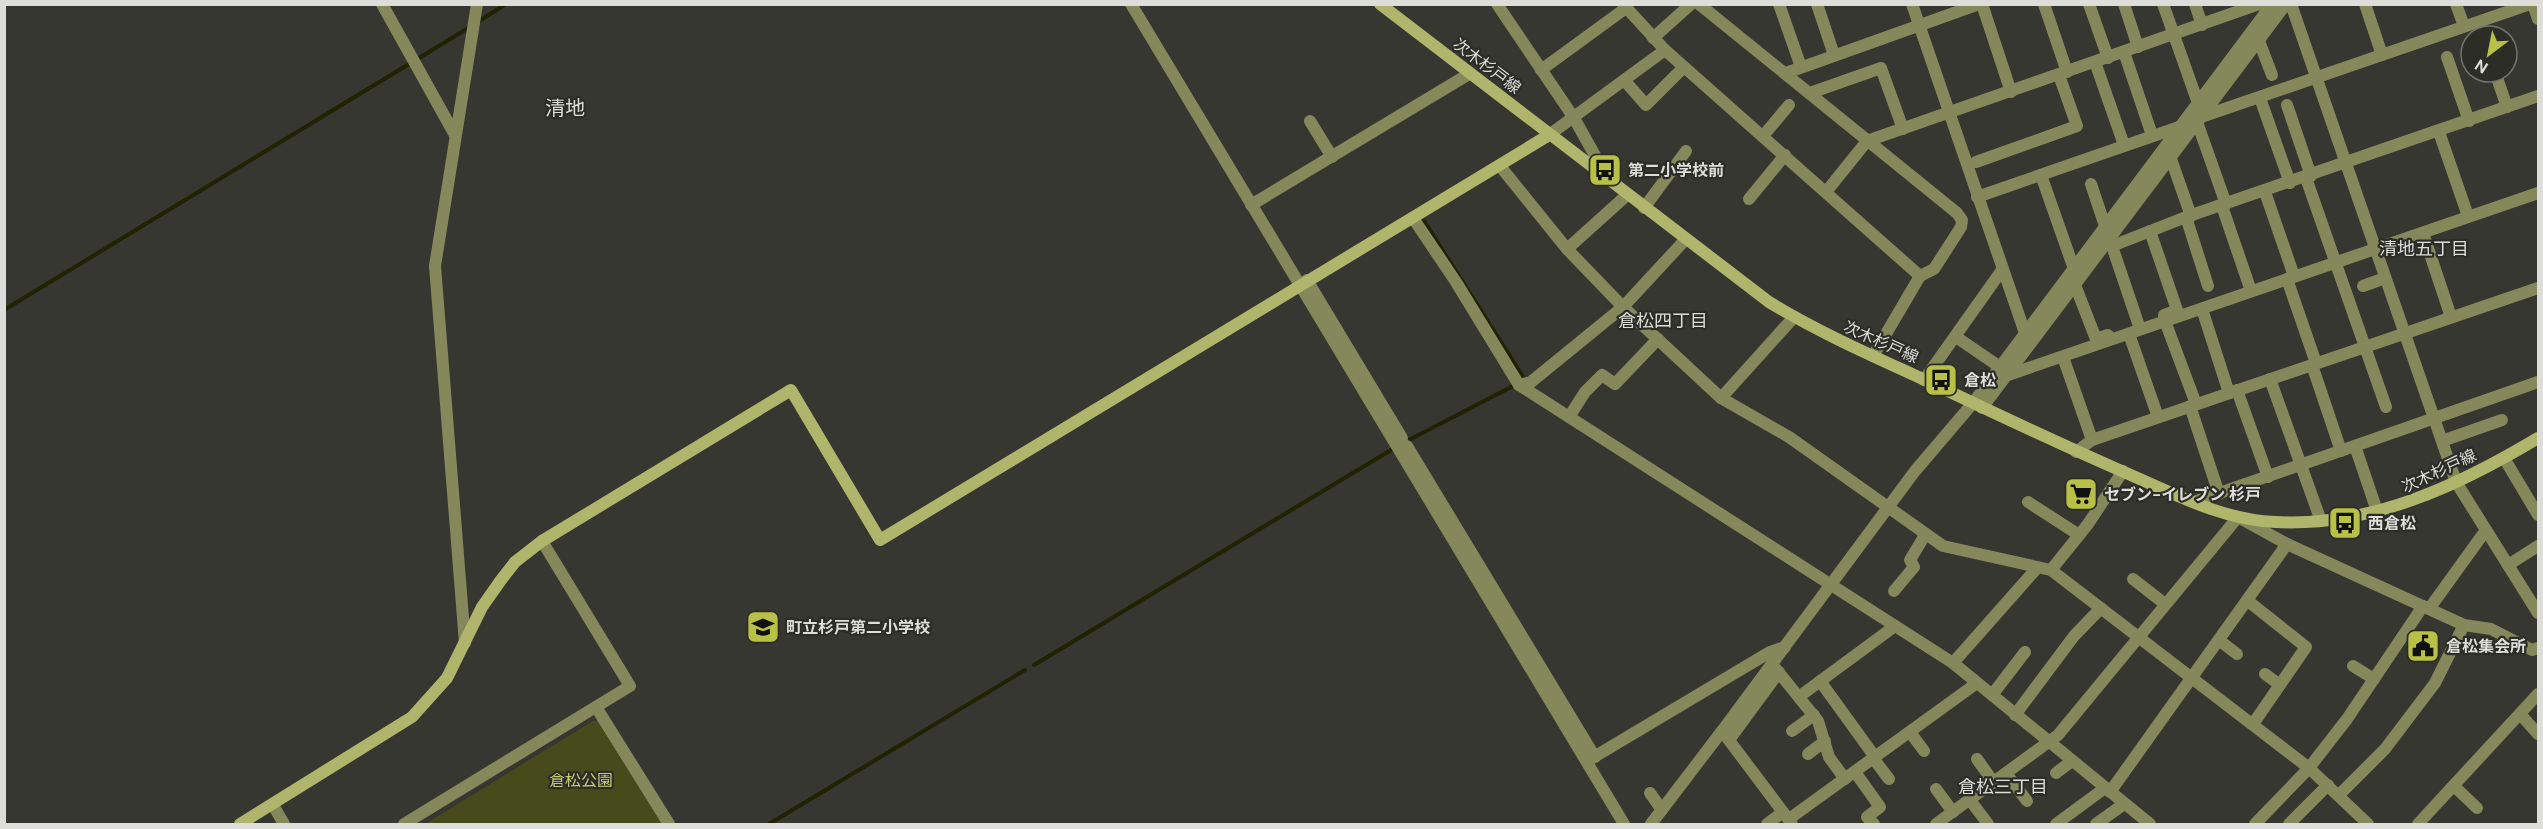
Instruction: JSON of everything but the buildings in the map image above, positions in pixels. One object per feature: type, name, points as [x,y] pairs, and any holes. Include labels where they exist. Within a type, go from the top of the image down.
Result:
[{"type":"street","points":[[382,4],[455,135]]},
{"type":"street","points":[[465,643],[435,266],[477,4]]},
{"type":"street","points":[[1131,4],[1251,205],[1405,442],[1590,759],[1623,825]]},
{"type":"street","name":"次木杉戸線","points":[[1380,4],[1743,285],[1794,317],[2076,452],[2194,502],[2238,517],[2274,522],[2321,521],[2377,511],[2402,506],[2456,482],[2538,438]]},
{"type":"street","points":[[1497,4],[1574,118],[1611,183]]},
{"type":"street","points":[[1653,38],[1691,4]]},
{"type":"street","points":[[1699,4],[1957,213],[1962,220],[1961,227],[1934,269],[1920,276],[1872,356]]},
{"type":"street","points":[[1779,4],[1801,67]]},
{"type":"street","points":[[1817,4],[1834,55]]},
{"type":"street","points":[[1912,4],[2025,333]]},
{"type":"street","points":[[1786,73],[1981,4],[2011,92]]},
{"type":"street","points":[[1976,162],[2077,126],[2044,4]]},
{"type":"street","points":[[2089,4],[2124,145]]},
{"type":"street","points":[[2124,4],[2138,47]]},
{"type":"street","points":[[2163,4],[2198,103]]},
{"type":"street","points":[[2195,4],[2202,25]]},
{"type":"street","points":[[1826,192],[1868,141],[2202,25],[2234,9],[2259,4]]},
{"type":"street","points":[[2004,371],[2025,333],[2272,4]]},
{"type":"street","points":[[1651,825],[1725,736],[1776,668],[1785,647],[1888,508],[1978,405],[2110,243],[2286,4]]},
{"type":"street","points":[[2291,4],[2456,482],[2538,614]]},
{"type":"street","points":[[2365,4],[2382,55]]},
{"type":"street","points":[[2456,4],[2463,24]]},
{"type":"street","points":[[2468,24],[2499,9],[2532,4],[2538,19]]},
{"type":"street","points":[[1541,70],[1624,6],[1665,50],[1920,276]]},
{"type":"street","points":[[2199,120],[2459,28]]},
{"type":"street","points":[[2259,41],[2272,75]]},
{"type":"street","points":[[240,825],[412,717],[447,678],[482,607],[515,562],[542,541],[791,390],[880,540],[1500,166],[1574,118],[1665,50]]},
{"type":"street","points":[[2124,52],[2152,135]]},
{"type":"street","points":[[2447,57],[2469,121]]},
{"type":"street","points":[[1625,81],[1646,105],[1684,67]]},
{"type":"street","points":[[1810,93],[1881,68],[1903,129]]},
{"type":"street","points":[[1251,205],[1469,74]]},
{"type":"street","points":[[2499,84],[2507,107]]},
{"type":"street","points":[[2110,243],[2538,97]]},
{"type":"street","points":[[441,109],[462,98]]},
{"type":"street","points":[[2260,98],[2290,183]]},
{"type":"street","points":[[1763,136],[1789,105]]},
{"type":"street","points":[[2288,105],[2335,262],[2386,406]]},
{"type":"street","points":[[2199,120],[2252,291]]},
{"type":"street","points":[[1310,121],[1332,157]]},
{"type":"street","points":[[1977,197],[2182,126]]},
{"type":"street","points":[[2439,132],[2468,216]]},
{"type":"street","points":[[1644,208],[1686,152]]},
{"type":"street","points":[[1749,199],[1785,155]]},
{"type":"street","points":[[2171,159],[2208,286]]},
{"type":"street","points":[[1500,166],[1567,249],[1623,307],[1721,398],[1789,437],[1943,546],[2051,570],[2309,768],[2368,825]]},
{"type":"street","points":[[2042,175],[2074,269]]},
{"type":"street","points":[[2091,184],[2105,226]]},
{"type":"street","points":[[2265,192],[2341,451]]},
{"type":"street","points":[[1956,337],[2004,371],[2063,357],[2538,193]]},
{"type":"street","points":[[1567,249],[1627,195]]},
{"type":"street","points":[[1413,218],[1462,290],[1519,385],[1953,663],[2150,825]]},
{"type":"street","points":[[2075,285],[2096,339],[2177,310],[2150,231]]},
{"type":"street","points":[[2423,233],[2451,317]]},
{"type":"street","points":[[1519,385],[1531,382],[1623,307],[1685,240]]},
{"type":"street","points":[[2110,243],[2138,323]]},
{"type":"street","points":[[1923,380],[2002,270]]},
{"type":"street","points":[[2363,286],[2385,278]]},
{"type":"street","points":[[1303,283],[1590,759]]},
{"type":"street","points":[[2076,452],[2092,440],[2451,317],[2538,290]]},
{"type":"street","points":[[2202,309],[2268,477]]},
{"type":"street","points":[[1721,398],[1794,317]]},
{"type":"street","points":[[2165,321],[2219,494]]},
{"type":"street","points":[[2129,334],[2158,417]]},
{"type":"street","points":[[1569,417],[1585,392],[1602,375],[1615,384],[1658,339]]},
{"type":"street","points":[[2063,357],[2092,440]]},
{"type":"street","points":[[2270,379],[2321,521]]},
{"type":"street","points":[[2194,502],[2538,382]]},
{"type":"street","points":[[2442,441],[2502,420]]},
{"type":"street","points":[[2355,446],[2377,511]]},
{"type":"street","points":[[2504,458],[2538,515]]},
{"type":"street","points":[[2051,570],[2079,535],[2122,471]]},
{"type":"street","points":[[2028,502],[2079,535]]},
{"type":"street","points":[[1940,823],[2058,735],[2238,517],[2287,544],[2464,625],[2491,630],[2532,650],[2538,648]]},
{"type":"street","points":[[2254,825],[2309,768],[2426,607],[2486,530]]},
{"type":"street","points":[[1894,591],[1914,567],[1910,560],[1925,535]]},
{"type":"street","points":[[404,825],[630,686],[542,541]]},
{"type":"street","points":[[2056,825],[2107,790],[2193,679],[2287,544]]},
{"type":"street","points":[[2508,565],[2538,546]]},
{"type":"street","points":[[1953,663],[2037,567]]},
{"type":"street","points":[[2133,579],[2165,604]]},
{"type":"street","points":[[2248,601],[2306,647],[2253,724]]},
{"type":"street","points":[[2015,715],[2074,636],[2101,608]]},
{"type":"street","points":[[2339,795],[2385,749],[2435,683],[2464,625]]},
{"type":"street","points":[[1800,696],[1895,626]]},
{"type":"street","points":[[2220,641],[2236,654]]},
{"type":"street","points":[[1590,759],[1770,652],[1785,647]]},
{"type":"street","points":[[1992,695],[2025,652]]},
{"type":"street","points":[[2353,666],[2373,679]]},
{"type":"street","points":[[1776,668],[1814,715],[1829,757],[1850,775],[1880,807],[1867,817],[1874,825]]},
{"type":"street","points":[[2265,674],[2280,685]]},
{"type":"street","points":[[1820,681],[1889,779]]},
{"type":"street","points":[[1767,825],[1788,819],[1977,683]]},
{"type":"street","points":[[2424,823],[2454,786],[2538,693]]},
{"type":"street","points":[[596,707],[669,825]]},
{"type":"street","points":[[2520,714],[2538,734]]},
{"type":"street","points":[[1792,731],[1814,715]]},
{"type":"street","points":[[1910,732],[1924,751]]},
{"type":"street","points":[[1725,736],[1788,819]]},
{"type":"street","points":[[1808,754],[1825,741]]},
{"type":"street","points":[[1977,759],[1994,783]]},
{"type":"street","points":[[2056,773],[2072,761]]},
{"type":"street","points":[[2006,773],[2027,801]]},
{"type":"street","points":[[2289,825],[2328,785]]},
{"type":"street","points":[[2454,786],[2477,808]]},
{"type":"street","points":[[1936,789],[1953,812]]},
{"type":"street","points":[[1650,793],[1662,810]]},
{"type":"street","points":[[1970,800],[1988,825]]},
{"type":"street","points":[[2096,825],[2124,804]]},
{"type":"street","points":[[273,805],[284,825]]},
{"type":"green space","name":"倉松公園","points":[[593,721],[601,721],[663,824],[425,824]]},
{"type":"waterway","points":[[476,23],[506,4]]},
{"type":"waterway","points":[[4,310],[470,27]]},
{"type":"waterway","points":[[1424,221],[1525,380]]},
{"type":"waterway","points":[[1405,442],[1515,385]]},
{"type":"waterway","points":[[1034,665],[1396,447]]},
{"type":"waterway","points":[[769,824],[1025,670]]},
{"type":"place","name":"第二小学校前","points":[[1605,170]]},
{"type":"place","name":"倉松","points":[[1941,380]]},
{"type":"place","name":"セブン-イレブン 杉戸","points":[[2081,494]]},
{"type":"place","name":"西倉松","points":[[2345,523]]},
{"type":"place","name":"町立杉戸第二小学校","points":[[763,627]]},
{"type":"place","name":"倉松集会所","points":[[2423,646]]},
{"type":"district","name":"清地","points":[[565,108]]},
{"type":"district","name":"清地五丁目","points":[[2424,249]]},
{"type":"district","name":"倉松四丁目","points":[[1663,321]]},
{"type":"district","name":"倉松三丁目","points":[[2003,787]]}]
